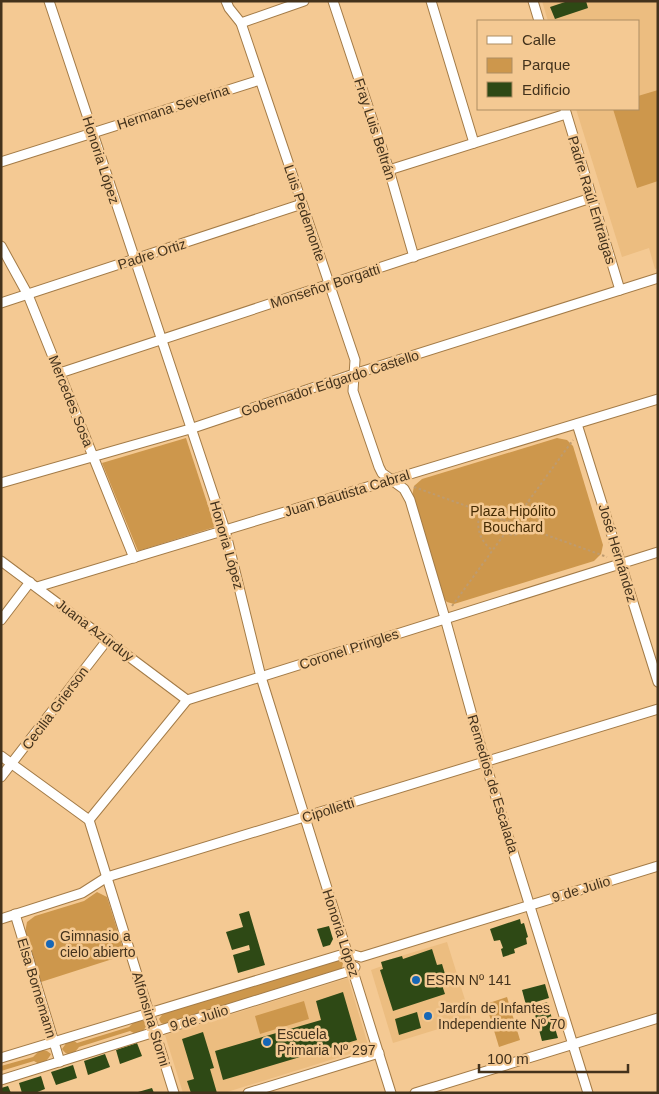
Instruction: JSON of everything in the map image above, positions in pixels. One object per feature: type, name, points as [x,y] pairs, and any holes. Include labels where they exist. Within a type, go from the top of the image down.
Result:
[{"type":"street","name":"Honoria López","points":[[49,1],[91,133],[224,530],[261,677],[391,1093]]},
{"type":"street","name":"Luis Pedemonte","points":[[226,1],[240,23],[355,360],[353,391],[379,468],[382,473],[393,480]]},
{"type":"street","points":[[240,23],[304,1]]},
{"type":"street","name":"Fray Luis Beltrán","points":[[333,1],[389,170],[414,257]]},
{"type":"street","points":[[431,1],[474,143]]},
{"type":"street","points":[[533,1],[539,20]]},
{"type":"street","name":"Hermana Severina","points":[[1,162],[260,80]]},
{"type":"street","points":[[389,170],[565,111]]},
{"type":"street","name":"Padre Raúl Entraigas","points":[[565,111],[620,290]]},
{"type":"street","name":"Monseñor Borgatti","points":[[60,373],[591,198]]},
{"type":"street","name":"Padre Ortiz","points":[[1,303],[302,204]]},
{"type":"street","name":"Mercedes Sosa","points":[[1,246],[28,295],[134,558]]},
{"type":"street","name":"Gobernador Edgardo Castello","points":[[1,483],[190,430],[354,374],[658,278]]},
{"type":"street","name":"Juan Bautista Cabral","points":[[33,585],[134,558],[393,480],[578,427],[658,399]]},
{"type":"street","name":"José Hernández","points":[[578,427],[658,682]]},
{"type":"street","name":"Remedios de Escalada","points":[[393,480],[404,489],[410,500],[445,617],[484,762],[588,1093]]},
{"type":"street","name":"Coronel Pringles","points":[[187,700],[445,617],[658,552]]},
{"type":"street","name":"Juana Azurduy","points":[[1,561],[108,639],[187,700]]},
{"type":"street","points":[[1,620],[33,585]]},
{"type":"street","name":"Cecilia Grierson","points":[[1,777],[108,639]]},
{"type":"street","points":[[1,756],[89,820],[187,700]]},
{"type":"street","name":"Cipolletti","points":[[1,919],[82,893],[107,876],[658,709]]},
{"type":"street","name":"Alfonsina Storni","points":[[89,820],[174,1093]]},
{"type":"street","name":"9 de Julio","points":[[361,957],[658,866]]},
{"type":"street","name":"Elsa Bornemann","points":[[15,914],[60,1062]]},
{"type":"street","points":[[347,953],[361,957],[353,970]]},
{"type":"street","name":"9 de Julio","points":[[1,1058],[347,953]]},
{"type":"street","name":"9 de Julio","points":[[1,1080],[353,970]]},
{"type":"street","points":[[415,1093],[658,1018]]},
{"type":"street","points":[[248,1093],[379,1053]]},
{"type":"path","points":[[445,617],[578,427]]},
{"type":"path","points":[[413,486],[621,563]]},
{"type":"path","points":[[528,500],[534,506],[538,515],[540,526],[538,532]]},
{"type":"path","points":[[482,511],[479,517],[480,532],[487,546],[492,550]]},
{"type":"path","points":[[501,518],[509,511],[519,513],[523,517],[524,527]]},
{"type":"path","points":[[501,518],[502,527],[505,532],[510,534],[517,534],[524,527]]},
{"type":"shaded area","points":[[542,1],[658,1],[658,268],[655,269],[649,248],[622,257],[576,110],[639,110],[639,20],[548,20]]},
{"type":"shaded area","name":"ESRN Nº 141","points":[[447,942],[471,1019],[393,1043],[371,970],[382,966],[381,962]]},
{"type":"shaded area","name":"Escuela Primaria Nº 297","points":[[348,978],[369,1048],[224,1093],[183,1093],[165,1035]]},
{"type":"green space","points":[[658,90],[658,181],[637,188],[613,110],[639,110],[639,96]]},
{"type":"green space","points":[[186,438],[215,527],[138,551],[102,463]]},
{"type":"green space","name":"Plaza Hipólito Bouchard","points":[[557,438],[567,440],[573,446],[603,545],[601,554],[594,561],[454,604],[447,602],[443,598],[412,497],[414,486],[422,479]]},
{"type":"green space","points":[[97,892],[107,897],[125,955],[41,982],[25,933],[27,922],[35,916],[84,901]]},
{"type":"green space","points":[[335,959],[343,963],[342,968],[338,971],[166,1025],[161,1023],[159,1019],[164,1012]]},
{"type":"green space","points":[[507,997],[520,1040],[499,1047],[486,1004]]},
{"type":"green space","points":[[304,1001],[309,1019],[260,1034],[255,1016]]},
{"type":"green space","points":[[140,1020],[147,1024],[142,1032],[136,1034],[130,1031],[79,1047],[71,1054],[64,1052],[62,1049],[67,1042],[73,1040],[77,1043],[129,1027],[134,1022]]},
{"type":"green space","points":[[43,1050],[51,1054],[39,1064],[34,1061],[1,1071],[1,1066],[33,1057]]},
{"type":"building","points":[[568,1],[586,1],[588,8],[555,19],[550,7]]},
{"type":"building","points":[[249,911],[265,965],[238,973],[233,955],[250,950],[249,945],[232,950],[226,932],[243,927],[239,914]]},
{"type":"building","points":[[520,919],[521,924],[524,923],[528,937],[526,938],[527,944],[514,949],[515,953],[503,957],[501,949],[503,948],[500,940],[494,941],[490,929]]},
{"type":"building","points":[[329,926],[333,939],[330,945],[323,947],[317,929]]},
{"type":"building","name":"ESRN Nº 141","points":[[432,949],[437,965],[442,964],[445,974],[439,976],[445,994],[393,1011],[380,970],[383,969],[381,962],[402,956],[403,959]]},
{"type":"building","points":[[545,984],[549,998],[526,1005],[522,990]]},
{"type":"building","name":"Escuela Primaria Nº 297","points":[[343,992],[357,1040],[223,1080],[215,1051],[321,1020],[316,1001]]},
{"type":"building","points":[[547,1002],[558,1038],[542,1041],[533,1007]]},
{"type":"building","name":"Jardín de Infantes Independiente Nº 70","points":[[417,1012],[421,1028],[399,1035],[395,1019]]},
{"type":"building","points":[[203,1032],[214,1068],[210,1069],[217,1093],[191,1093],[187,1081],[194,1079],[182,1039]]},
{"type":"building","points":[[137,1043],[142,1056],[120,1064],[116,1050]]},
{"type":"building","points":[[105,1054],[110,1067],[88,1075],[84,1061]]},
{"type":"building","points":[[73,1065],[77,1078],[56,1085],[51,1072]]},
{"type":"building","points":[[41,1076],[45,1089],[35,1093],[22,1093],[19,1083]]},
{"type":"building","points":[[8,1086],[11,1093],[1,1093],[1,1088]]},
{"type":"building","points":[[152,1088],[154,1093],[138,1093],[138,1092]]},
{"type":"place","name":"Gimnasio a cielo abierto","points":[[50,944]]},
{"type":"place","name":"ESRN Nº 141","points":[[416,980]]},
{"type":"place","name":"Jardín de Infantes Independiente Nº 70","points":[[428,1016]]},
{"type":"place","name":"Escuela Primaria Nº 297","points":[[267,1042]]}]
